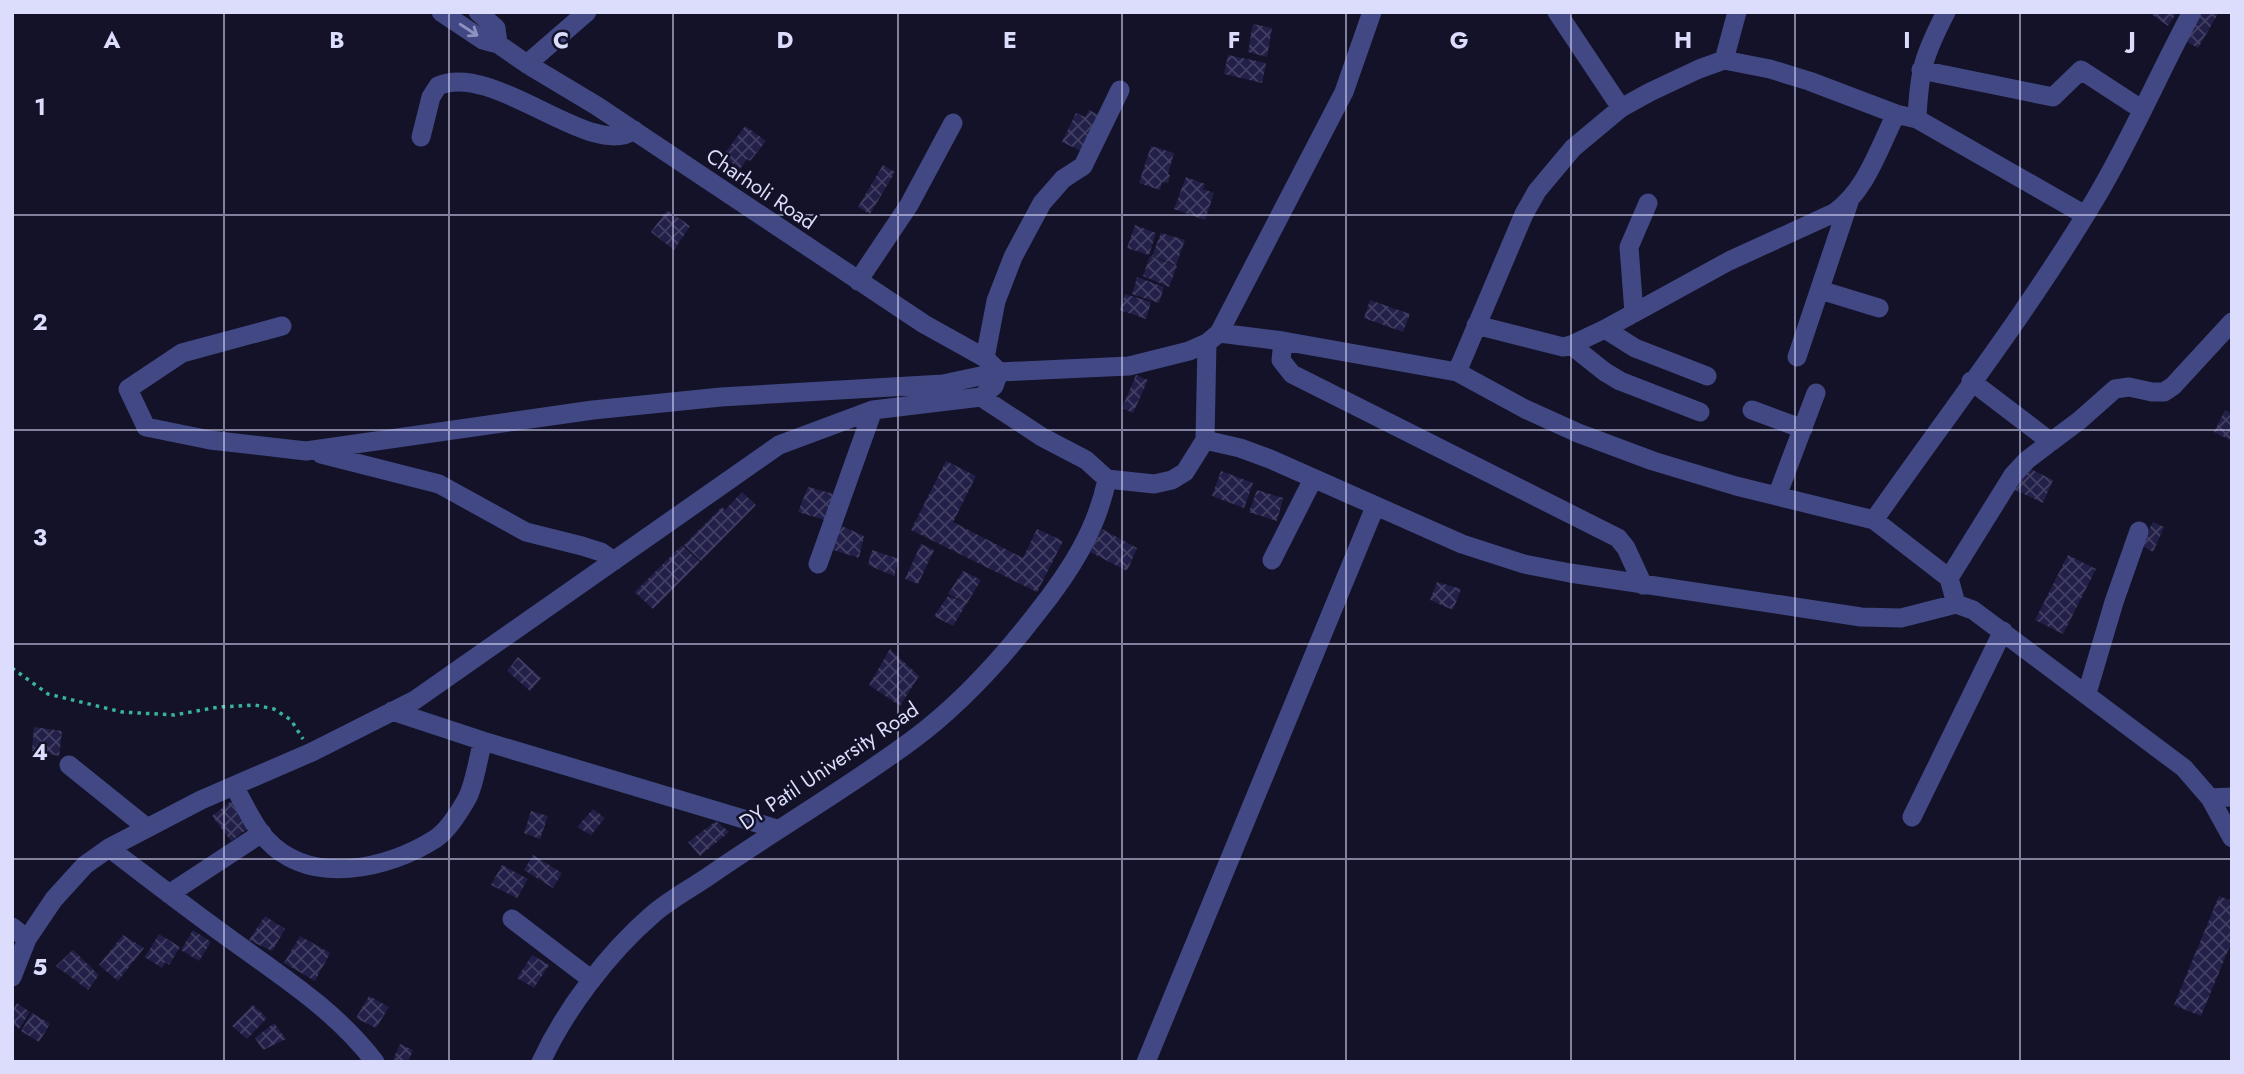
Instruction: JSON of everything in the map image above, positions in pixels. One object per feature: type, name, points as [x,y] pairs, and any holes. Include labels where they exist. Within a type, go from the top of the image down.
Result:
[{"type":"street","name":"Charholi Road","points":[[441,12],[483,40],[498,44],[634,130],[858,281],[992,365]]},
{"type":"street","name":"Charholi Road","points":[[478,12],[496,28],[498,44]]},
{"type":"street","points":[[527,64],[587,12]]},
{"type":"street","points":[[981,397],[1042,437],[1086,460],[1107,479],[1154,484],[1172,481],[1185,472],[1205,440],[1213,338],[1344,92],[1372,12]]},
{"type":"street","points":[[1558,12],[1621,108]]},
{"type":"street","points":[[1724,61],[1737,12]]},
{"type":"street","points":[[1917,119],[1921,70],[1926,52],[1946,12]]},
{"type":"street","points":[[1874,520],[2051,269],[2085,215],[2108,176],[2192,12]]},
{"type":"street","points":[[1457,372],[1524,214],[1537,191],[1573,148],[1621,108],[1699,69],[1724,61],[1770,69],[1917,119],[2085,215]]},
{"type":"street","points":[[1921,70],[2053,97],[2081,70],[2141,109]]},
{"type":"street","points":[[421,137],[431,97],[438,86],[457,82],[500,92],[574,125],[608,136],[626,136],[634,130]]},
{"type":"street","points":[[12,976],[20,933],[73,877],[110,848],[146,827],[312,752],[415,700],[779,445],[873,410],[981,397],[994,386],[992,365],[996,301],[1013,257],[1042,203],[1063,179],[1083,166],[1120,90]]},
{"type":"street","points":[[1797,356],[1849,202],[1874,160],[1896,114]]},
{"type":"street","points":[[858,281],[909,205],[953,123]]},
{"type":"street","points":[[1476,325],[1556,346],[1571,345],[1729,261],[1834,213],[1849,202]]},
{"type":"street","points":[[1634,313],[1629,247],[1648,203]]},
{"type":"street","points":[[1820,290],[1879,308]]},
{"type":"street","points":[[1949,578],[2013,475],[2027,460],[2080,421],[2115,389],[2129,387],[2152,393],[2164,392],[2173,386],[2232,322]]},
{"type":"street","points":[[282,326],[182,353],[128,389],[146,427],[211,440],[338,457],[439,484],[526,532],[582,546],[614,561]]},
{"type":"street","points":[[1605,329],[1636,348],[1707,376]]},
{"type":"street","points":[[306,451],[593,410],[720,397],[943,384],[992,365],[1129,366],[1189,351],[1213,338],[1283,341],[1457,372],[1525,409],[1578,433],[1691,474],[1874,520],[1949,578],[1956,604]]},
{"type":"street","points":[[1283,341],[1281,360],[1293,374],[1618,538],[1626,548],[1643,585]]},
{"type":"street","points":[[1571,345],[1620,381],[1699,412]]},
{"type":"street","points":[[1971,381],[2050,442]]},
{"type":"street","points":[[1777,496],[1816,393]]},
{"type":"street","points":[[818,564],[873,410]]},
{"type":"street","points":[[1752,410],[1802,429]]},
{"type":"street","points":[[1205,440],[1240,448],[1270,459],[1462,544],[1514,561],[1643,585],[1861,617],[1901,618],[1956,604],[1973,610],[2184,768],[2210,798],[2232,838]]},
{"type":"street","name":"DY Patil University Road","points":[[541,1062],[563,1022],[592,980],[652,915],[911,741],[965,698],[1054,591],[1087,538],[1101,507],[1107,479]]},
{"type":"street","points":[[1272,561],[1313,479]]},
{"type":"street","points":[[1146,1062],[1375,507]]},
{"type":"street","points":[[2087,693],[2114,601],[2139,531]]},
{"type":"street","points":[[1912,817],[2003,631]]},
{"type":"street","points":[[392,711],[777,829]]},
{"type":"street","points":[[234,786],[262,833],[278,849],[308,865],[331,869],[385,864],[438,838],[467,800],[483,741]]},
{"type":"street","points":[[69,765],[146,827]]},
{"type":"street","points":[[2210,798],[2232,797]]},
{"type":"street","points":[[169,894],[262,833]]},
{"type":"street","points":[[110,848],[320,1004],[344,1025],[375,1062]]},
{"type":"street","points":[[512,919],[592,980]]},
{"type":"path","points":[[12,668],[48,694],[122,712],[174,715],[219,707],[255,705],[274,709],[291,720],[312,752]]},
{"type":"building","points":[[2148,12],[2177,12],[2168,26]]},
{"type":"building","points":[[2195,12],[2219,12],[2198,48],[2180,38]]},
{"type":"building","points":[[1253,24],[1272,28],[1267,57],[1248,52]]},
{"type":"building","points":[[1228,55],[1266,63],[1262,83],[1224,74]]},
{"type":"building","points":[[1089,110],[1103,117],[1085,153],[1062,142],[1076,113],[1085,117]]},
{"type":"building","points":[[745,126],[766,141],[740,169],[723,156]]},
{"type":"building","points":[[1151,146],[1174,153],[1168,183],[1162,182],[1160,190],[1139,183]]},
{"type":"building","points":[[883,165],[895,172],[870,214],[858,207]]},
{"type":"building","points":[[1186,177],[1205,184],[1203,189],[1214,193],[1205,220],[1174,209]]},
{"type":"building","points":[[667,210],[690,226],[674,250],[651,232]]},
{"type":"building","points":[[1135,225],[1156,233],[1149,255],[1127,248]]},
{"type":"building","points":[[1161,233],[1185,240],[1176,265],[1152,256]]},
{"type":"building","points":[[1150,256],[1177,266],[1169,287],[1143,276]]},
{"type":"building","points":[[1137,277],[1164,287],[1159,303],[1132,294]]},
{"type":"building","points":[[1125,294],[1151,302],[1146,319],[1120,310]]},
{"type":"building","points":[[1370,300],[1410,314],[1403,332],[1364,318]]},
{"type":"building","points":[[1136,375],[1148,380],[1133,413],[1122,408]]},
{"type":"building","points":[[2225,410],[2232,413],[2232,441],[2214,432]]},
{"type":"building","points":[[946,461],[976,476],[953,522],[1023,558],[1037,529],[1063,541],[1037,592],[911,530]]},
{"type":"building","points":[[2024,466],[2053,480],[2043,503],[2013,489]]},
{"type":"building","points":[[1221,471],[1253,483],[1244,508],[1212,496]]},
{"type":"building","points":[[808,487],[834,494],[825,520],[798,512]]},
{"type":"building","points":[[1257,490],[1283,498],[1277,521],[1249,512]]},
{"type":"building","points":[[742,492],[756,505],[701,561],[684,545],[722,507],[725,510]]},
{"type":"building","points":[[2153,522],[2164,527],[2153,552],[2141,545]]},
{"type":"building","points":[[835,523],[864,536],[859,558],[827,548]]},
{"type":"building","points":[[1102,529],[1137,548],[1127,571],[1090,552]]},
{"type":"building","points":[[921,544],[934,550],[918,584],[905,579]]},
{"type":"building","points":[[682,545],[700,562],[653,609],[635,592]]},
{"type":"building","points":[[872,550],[899,559],[894,576],[868,565]]},
{"type":"building","points":[[2068,555],[2096,569],[2063,634],[2035,620]]},
{"type":"building","points":[[963,571],[981,580],[953,626],[934,616],[948,596],[966,603],[948,594]]},
{"type":"building","points":[[1437,582],[1461,589],[1453,610],[1430,600]]},
{"type":"building","points":[[890,649],[919,676],[900,706],[869,685]]},
{"type":"building","points":[[518,657],[541,678],[530,691],[507,671]]},
{"type":"building","points":[[34,727],[62,731],[59,756],[32,751]]},
{"type":"building","points":[[234,799],[253,825],[231,841],[212,816]]},
{"type":"building","points":[[593,809],[605,818],[591,835],[577,827]]},
{"type":"building","points":[[531,811],[548,816],[540,839],[524,833]]},
{"type":"building","points":[[716,821],[729,832],[700,856],[688,842]]},
{"type":"building","points":[[533,855],[562,873],[553,888],[524,870]]},
{"type":"building","points":[[502,865],[528,879],[517,898],[491,885]]},
{"type":"building","points":[[2219,896],[2232,901],[2232,941],[2201,1016],[2174,1005]]},
{"type":"building","points":[[265,916],[285,929],[272,951],[249,940]]},
{"type":"building","points":[[193,930],[211,942],[199,961],[181,950]]},
{"type":"building","points":[[159,934],[180,947],[169,965],[165,962],[162,968],[145,957]]},
{"type":"building","points":[[123,935],[144,948],[118,981],[99,965]]},
{"type":"building","points":[[300,936],[330,953],[315,981],[284,963]]},
{"type":"building","points":[[73,950],[99,975],[88,990],[56,966]]},
{"type":"building","points":[[532,955],[549,965],[534,988],[517,978]]},
{"type":"building","points":[[369,996],[389,1007],[376,1028],[356,1018]]},
{"type":"building","points":[[17,1003],[30,1012],[19,1029],[12,1024],[12,1011]]},
{"type":"building","points":[[253,1005],[267,1018],[247,1039],[232,1026]]},
{"type":"building","points":[[32,1013],[50,1024],[39,1042],[21,1031]]},
{"type":"building","points":[[274,1023],[286,1039],[263,1050],[255,1038]]},
{"type":"building","points":[[400,1044],[413,1050],[408,1062],[392,1062]]}]
